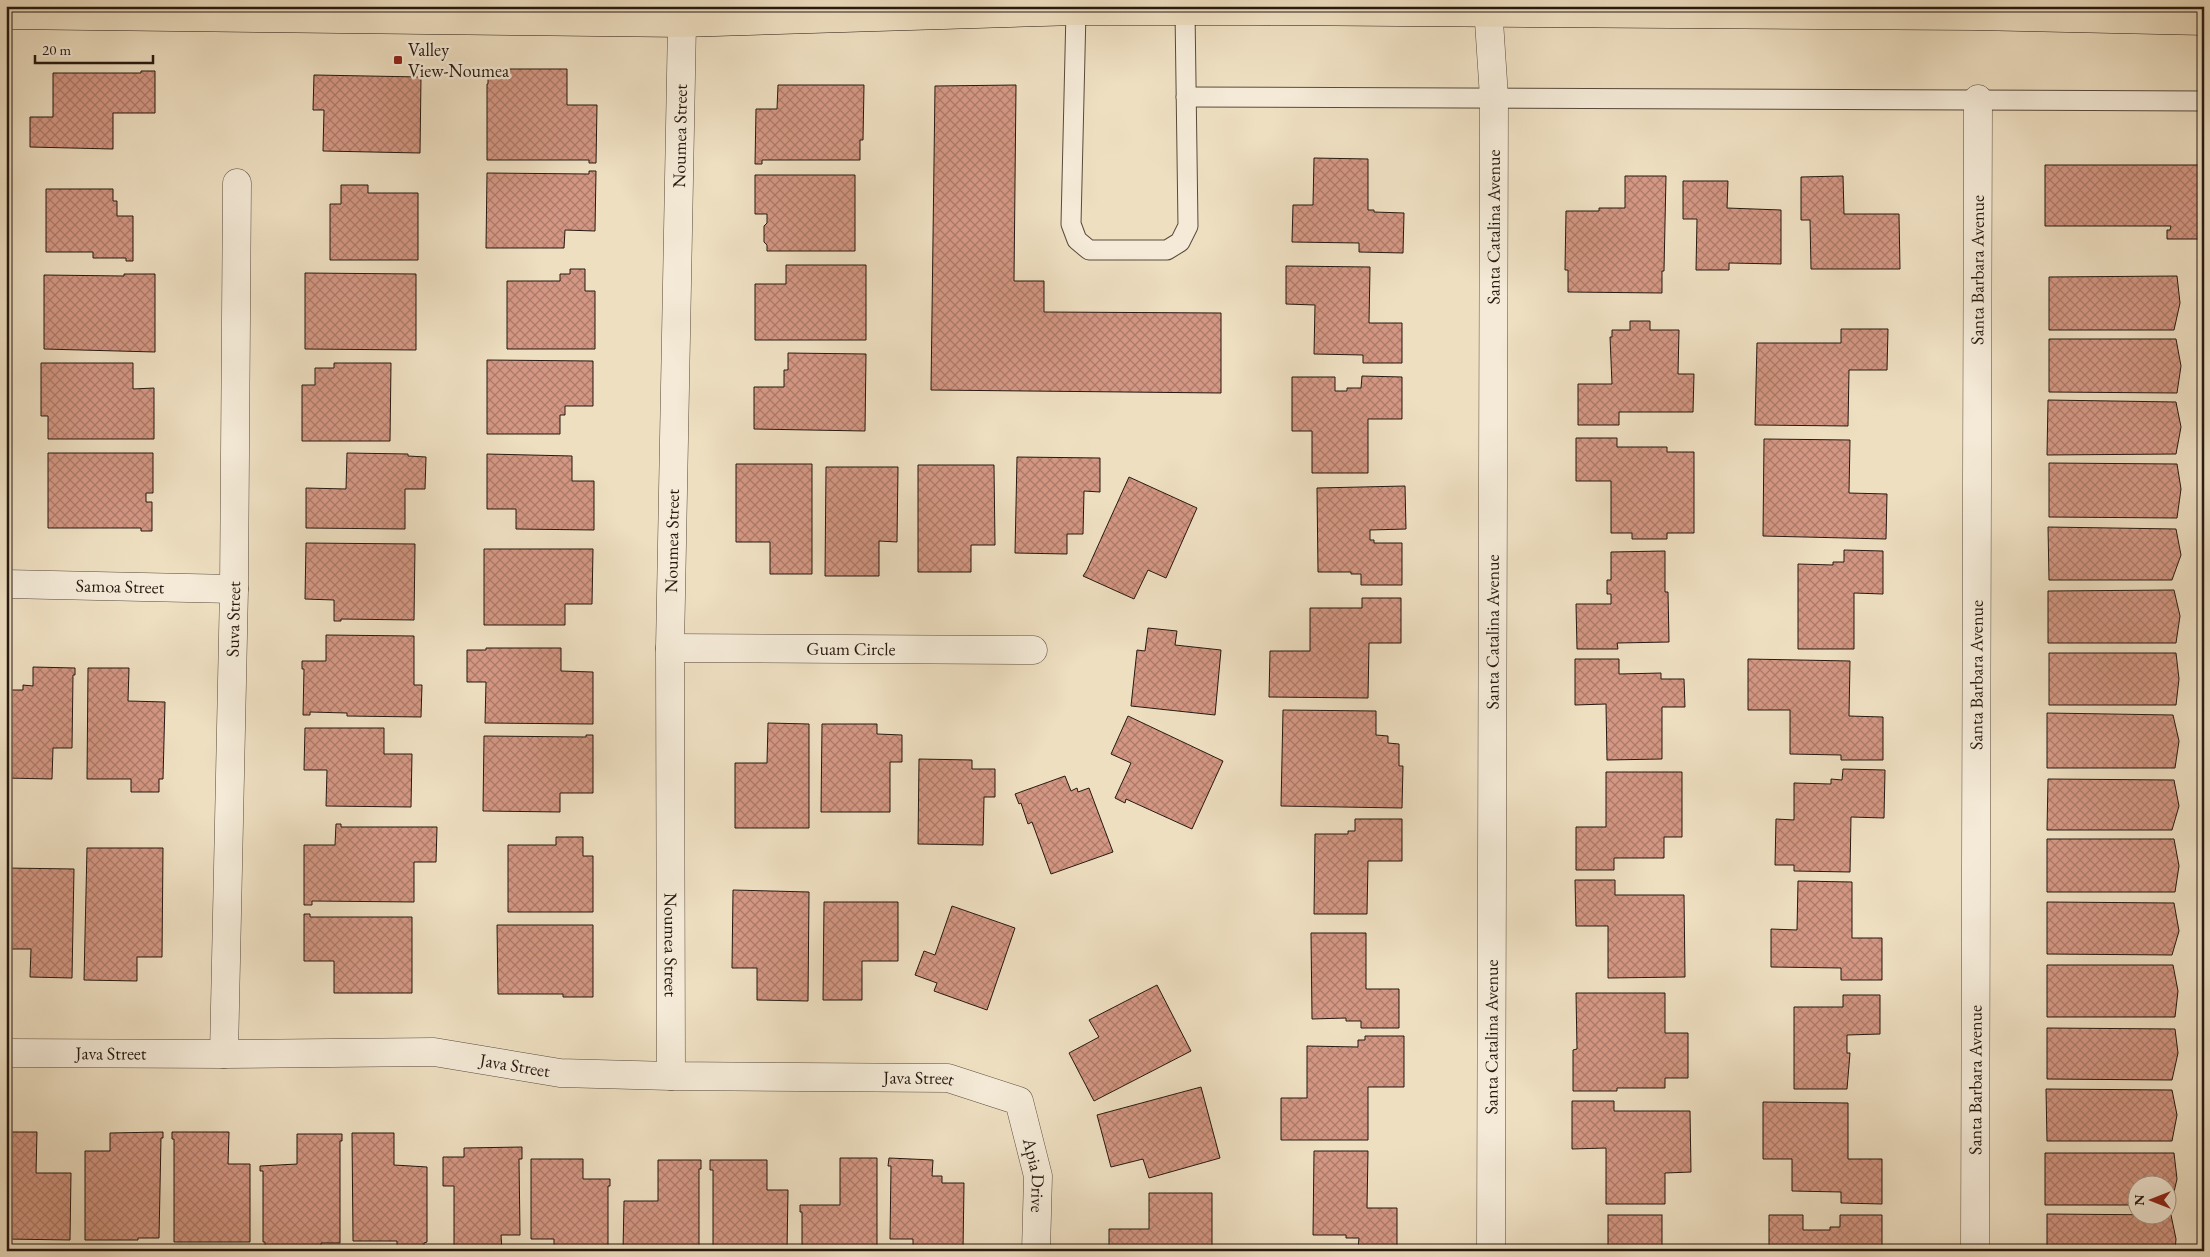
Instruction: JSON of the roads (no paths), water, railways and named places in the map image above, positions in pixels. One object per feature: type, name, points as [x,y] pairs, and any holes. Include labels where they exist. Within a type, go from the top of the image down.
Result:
[{"type":"main road","points":[[6,15],[682,15],[1076,11],[1488,10],[1973,11],[2204,21]]},
{"type":"street","name":"Santa Catalina Avenue","points":[[1488,10],[1494,97],[1491,1251]]},
{"type":"street","name":"Noumea Street","points":[[671,1076],[670,648],[682,15]]},
{"type":"street","name":"Santa Barbara Avenue","points":[[1975,1251],[1978,99]]},
{"type":"street","name":"Suva Street","points":[[224,1054],[234,589],[237,183]]},
{"type":"street","name":"Samoa Street","points":[[6,584],[234,589]]},
{"type":"street","name":"Guam Circle","points":[[670,648],[1034,650]]},
{"type":"street","name":"Java Street","points":[[6,1053],[224,1054],[434,1052],[560,1073],[671,1076],[948,1078],[1019,1101]]},
{"type":"street","name":"Apia Drive","points":[[1019,1101],[1038,1176],[1036,1251]]},
{"type":"lane","points":[[1076,11],[1070,224],[1077,240],[1089,250],[1167,250],[1180,242],[1188,226],[1185,11]]},
{"type":"lane","points":[[1186,97],[2204,101]]},
{"type":"place","name":"Valley View-Noumea","points":[[398,60]]}]
